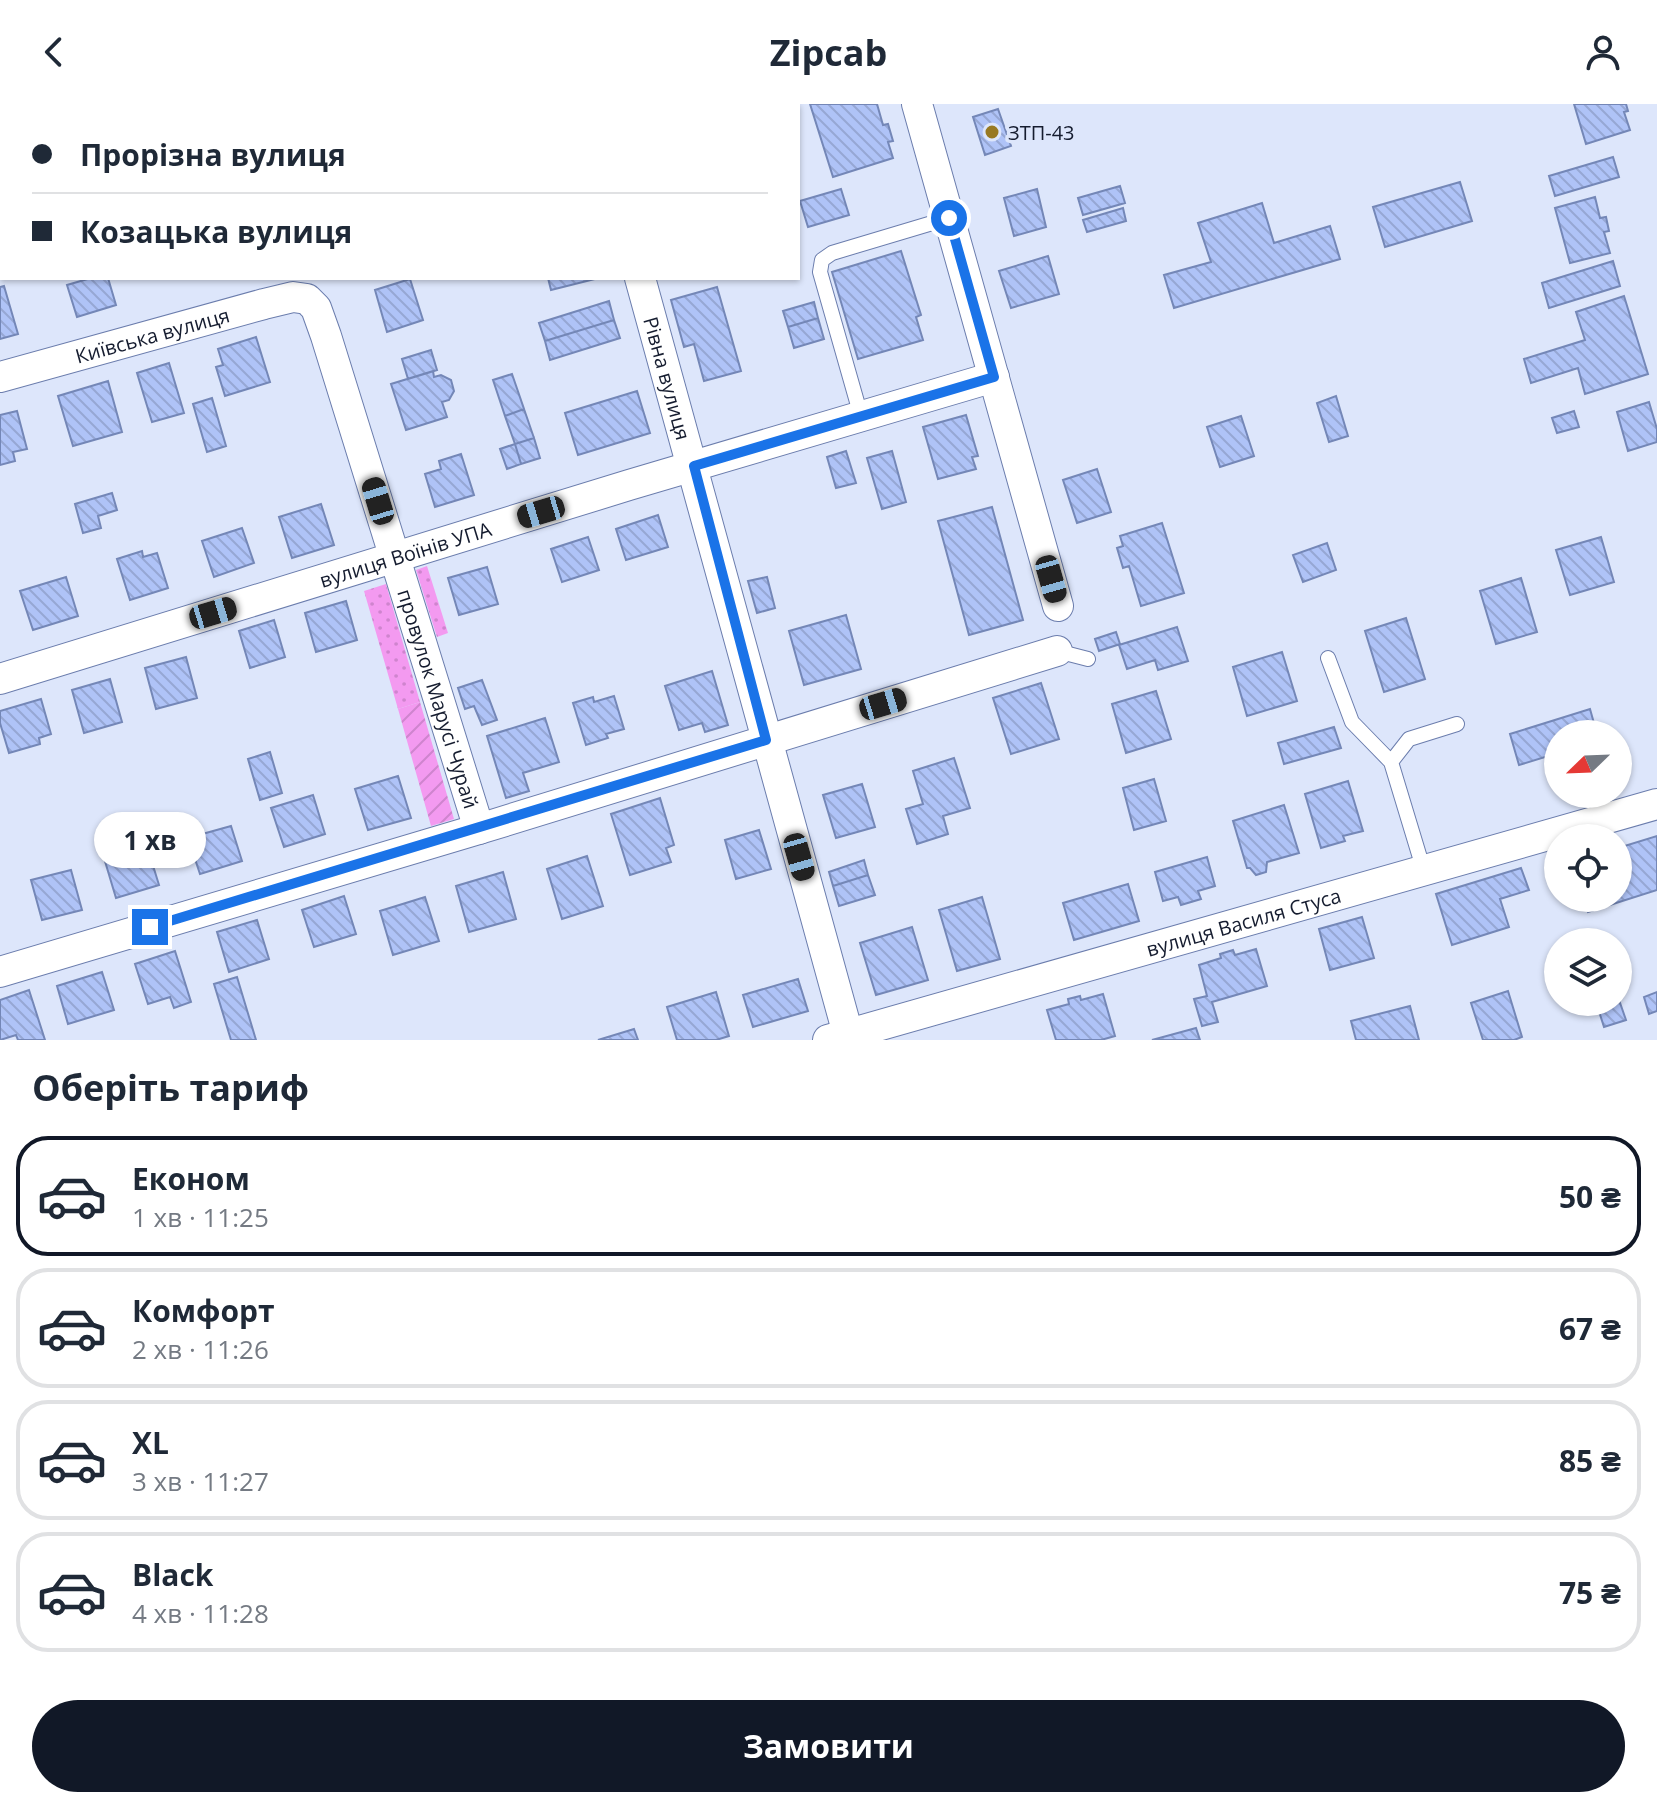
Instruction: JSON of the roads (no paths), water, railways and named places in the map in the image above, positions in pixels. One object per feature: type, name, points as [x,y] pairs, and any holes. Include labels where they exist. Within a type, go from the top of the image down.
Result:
[{"type":"street","points":[[917,104],[1058,606]]},
{"type":"street","name":"Рівна вулиця","points":[[641,280],[694,466],[766,740],[838,1037]]},
{"type":"street","name":"Київська вулиця","points":[[0,377],[264,304],[293,297],[307,299]]},
{"type":"street","name":"провулок Марусі Чурай","points":[[307,299],[316,308],[326,336],[479,829]]},
{"type":"street","name":"вулиця Воїнів УПА","points":[[0,679],[395,556],[994,377]]},
{"type":"street","points":[[0,972],[1057,651]]},
{"type":"street","name":"вулиця Василя Стуса","points":[[838,1037],[1657,804]]},
{"type":"lane","points":[[861,416],[820,272],[822,260],[832,253],[949,218]]},
{"type":"lane","points":[[1057,651],[1088,659]]},
{"type":"lane","points":[[1328,658],[1352,722],[1391,762],[1424,871]]},
{"type":"lane","points":[[1391,762],[1409,739],[1457,724]]},
{"type":"place","name":"ЗТП-43","points":[[992,132]]}]
